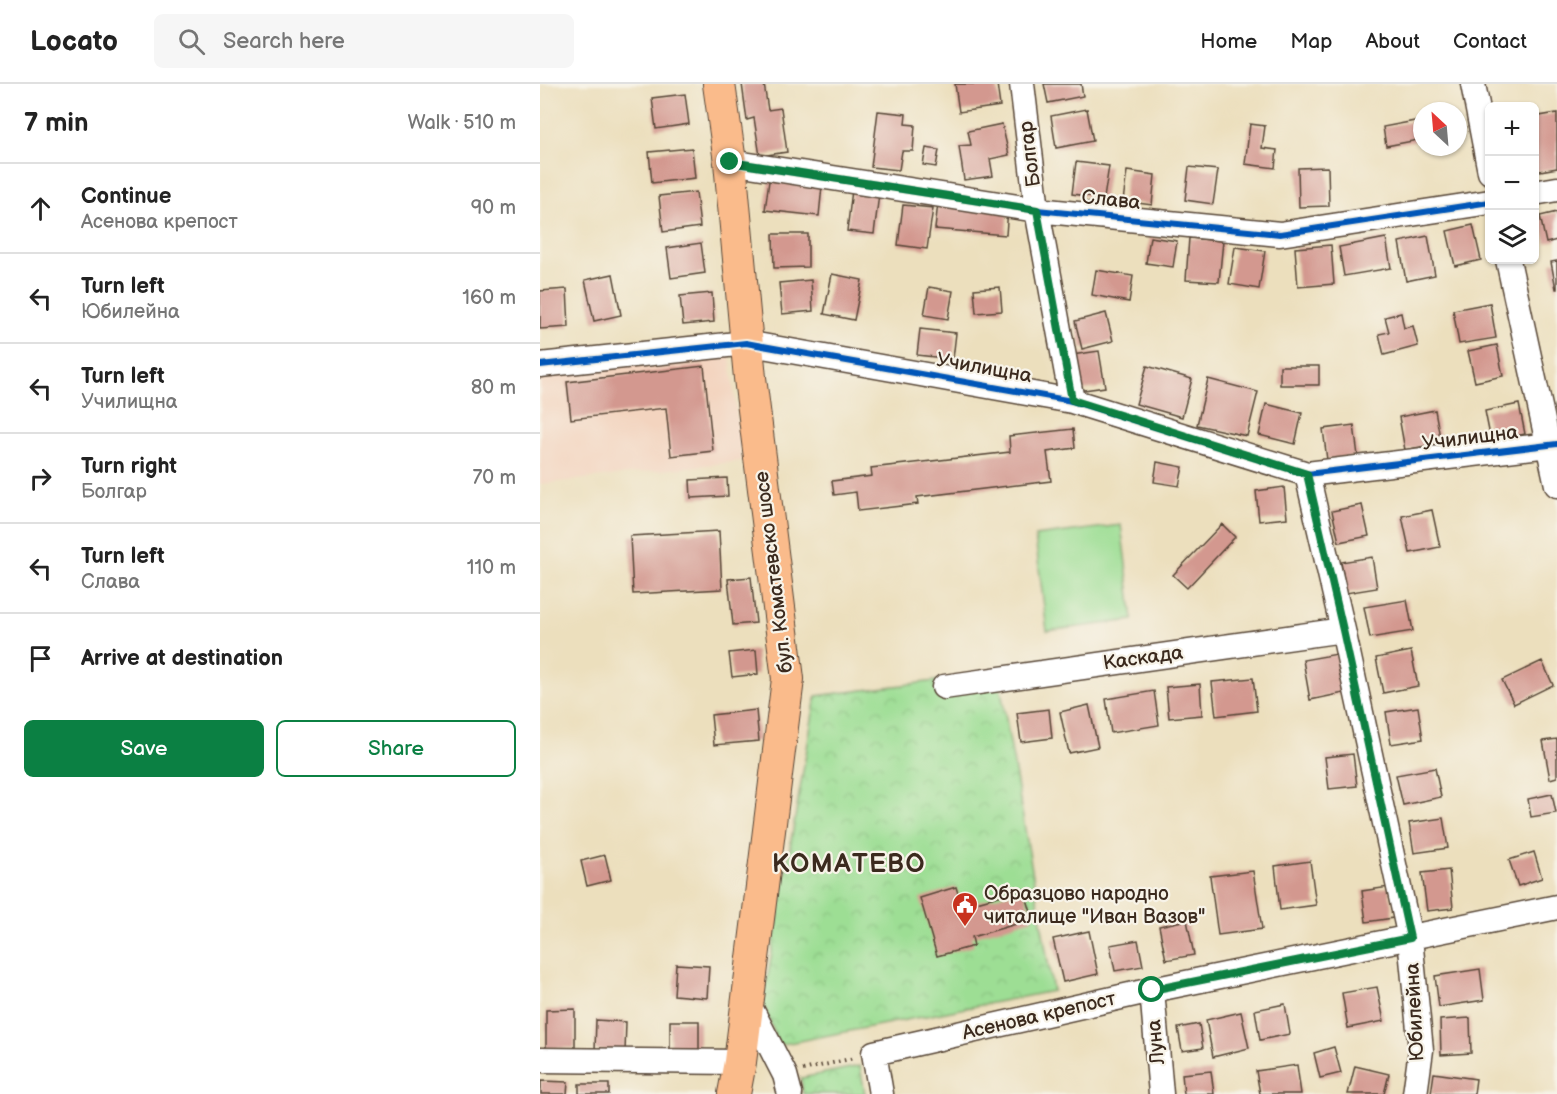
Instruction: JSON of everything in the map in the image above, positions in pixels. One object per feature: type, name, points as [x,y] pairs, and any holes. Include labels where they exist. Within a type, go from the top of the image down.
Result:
[{"type":"main road","name":"бул. Коматевско шосе","points":[[719,84],[730,162],[746,343],[788,679],[748,1003],[734,1094]]},
{"type":"street","name":"Болгар","points":[[1022,84],[1037,210],[1072,400]]},
{"type":"street","points":[[1473,84],[1487,156]]},
{"type":"street","name":"Слава","points":[[730,162],[1037,210],[1280,234],[1485,202]]},
{"type":"street","points":[[1539,192],[1557,189]]},
{"type":"street","points":[[1509,264],[1553,445],[1557,484]]},
{"type":"street","name":"Училищна","points":[[540,365],[746,343],[1072,400],[1307,474],[1553,445]]},
{"type":"street","name":"Юбилейна","points":[[1307,474],[1410,938],[1421,1050],[1415,1094]]},
{"type":"street","name":"Каскада","points":[[944,687],[1343,630]]},
{"type":"street","name":"Асенова крепост","points":[[874,1053],[1152,990],[1557,907]]},
{"type":"street","name":"Луна","points":[[1152,990],[1161,1094]]},
{"type":"street","points":[[748,1003],[788,1084]]},
{"type":"street","points":[[874,1053],[881,1094]]},
{"type":"street","points":[[540,1060],[740,1062]]},
{"type":"path","points":[[788,1084],[874,1053]]},
{"type":"shaded area","points":[[729,348],[742,461],[540,484],[540,369]]},
{"type":"green space","points":[[1121,525],[1133,620],[1047,631],[1035,536]]},
{"type":"green space","points":[[998,673],[1053,991],[779,1045],[763,1004],[816,696]]},
{"type":"green space","points":[[860,1066],[865,1094],[803,1094],[801,1078]]},
{"type":"building","points":[[742,84],[764,84],[768,110],[781,108],[787,152],[760,156],[754,118],[747,120]]},
{"type":"building","points":[[955,84],[997,84],[1000,106],[959,112]]},
{"type":"building","points":[[1044,84],[1081,84],[1083,96],[1048,103]]},
{"type":"building","points":[[685,94],[689,124],[656,129],[652,98]]},
{"type":"building","points":[[1087,109],[1093,141],[1056,148],[1051,116]]},
{"type":"building","points":[[878,111],[906,114],[905,124],[915,125],[913,151],[902,151],[899,170],[871,167]]},
{"type":"building","points":[[1557,113],[1557,168],[1539,171],[1539,156],[1539,116]]},
{"type":"building","points":[[1413,121],[1413,141],[1386,146],[1383,127]]},
{"type":"building","points":[[1002,124],[1009,155],[990,159],[993,176],[964,180],[959,146],[971,145],[968,131]]},
{"type":"building","points":[[1250,124],[1265,126],[1262,148],[1277,150],[1275,168],[1245,164]]},
{"type":"building","points":[[692,148],[695,178],[652,183],[649,152]]},
{"type":"building","points":[[926,148],[939,150],[936,167],[923,165]]},
{"type":"building","points":[[1076,162],[1109,166],[1104,198],[1072,194]]},
{"type":"building","points":[[1189,167],[1218,170],[1213,204],[1185,200]]},
{"type":"building","points":[[1328,167],[1329,206],[1299,207],[1298,168]]},
{"type":"building","points":[[1127,171],[1155,175],[1152,205],[1123,201]]},
{"type":"building","points":[[769,181],[822,186],[819,216],[765,210]]},
{"type":"building","points":[[852,190],[879,194],[874,234],[847,231]]},
{"type":"building","points":[[696,192],[700,227],[663,232],[659,196]]},
{"type":"building","points":[[938,203],[1008,208],[1006,235],[935,229]]},
{"type":"building","points":[[903,205],[933,208],[927,249],[898,245]]},
{"type":"building","points":[[1557,212],[1557,240],[1546,243],[1540,216]]},
{"type":"building","points":[[1473,225],[1481,260],[1455,266],[1447,231]]},
{"type":"building","points":[[773,234],[808,234],[808,267],[774,268]]},
{"type":"building","points":[[1428,236],[1435,275],[1406,281],[1399,242]]},
{"type":"building","points":[[1150,237],[1177,241],[1173,267],[1146,263]]},
{"type":"building","points":[[1189,238],[1223,241],[1219,282],[1186,280]]},
{"type":"building","points":[[1386,238],[1391,268],[1344,276],[1339,247]]},
{"type":"building","points":[[701,243],[705,273],[671,278],[667,248]]},
{"type":"building","points":[[1331,245],[1334,284],[1298,287],[1295,248]]},
{"type":"building","points":[[1235,247],[1265,251],[1259,289],[1229,284]]},
{"type":"building","points":[[1557,261],[1557,289],[1556,289],[1551,262]]},
{"type":"building","points":[[1096,270],[1133,276],[1129,302],[1092,295]]},
{"type":"building","points":[[613,274],[621,315],[594,321],[585,280]]},
{"type":"building","points":[[832,274],[862,280],[854,320],[824,314]]},
{"type":"building","points":[[811,280],[813,311],[782,314],[779,283]]},
{"type":"building","points":[[929,287],[953,291],[948,319],[924,315]]},
{"type":"building","points":[[1000,287],[1002,311],[976,313],[974,289]]},
{"type":"building","points":[[567,289],[569,327],[540,329],[540,291]]},
{"type":"building","points":[[712,293],[714,322],[683,325],[680,296]]},
{"type":"building","points":[[1490,303],[1496,338],[1459,344],[1453,310]]},
{"type":"building","points":[[1106,313],[1113,341],[1082,349],[1075,321]]},
{"type":"building","points":[[1401,313],[1404,328],[1413,326],[1418,346],[1384,355],[1379,334],[1389,332],[1385,317]]},
{"type":"building","points":[[920,329],[956,333],[953,359],[917,355]]},
{"type":"building","points":[[1497,345],[1503,376],[1475,382],[1468,351]]},
{"type":"building","points":[[1099,351],[1105,387],[1077,391],[1072,355]]},
{"type":"building","points":[[704,366],[713,451],[671,456],[666,408],[571,419],[567,382]]},
{"type":"building","points":[[1147,366],[1192,379],[1182,417],[1136,404]]},
{"type":"building","points":[[1280,366],[1319,366],[1319,385],[1280,385]]},
{"type":"building","points":[[1208,379],[1258,392],[1247,436],[1197,425]]},
{"type":"building","points":[[1266,404],[1302,413],[1295,444],[1259,435]]},
{"type":"building","points":[[1519,404],[1525,434],[1491,441],[1485,411]]},
{"type":"building","points":[[1435,410],[1441,443],[1405,450],[1399,417]]},
{"type":"building","points":[[1354,425],[1358,456],[1327,460],[1323,429]]},
{"type":"building","points":[[1073,429],[1075,448],[1047,452],[1051,481],[917,497],[918,504],[858,511],[856,492],[834,495],[832,481],[872,476],[871,468],[1010,452],[1009,436]]},
{"type":"building","points":[[1157,462],[1183,467],[1179,486],[1154,482]]},
{"type":"building","points":[[727,478],[728,496],[691,498],[690,480]]},
{"type":"building","points":[[1284,487],[1287,518],[1259,521],[1256,491]]},
{"type":"building","points":[[1362,505],[1369,536],[1339,542],[1332,511]]},
{"type":"building","points":[[1432,510],[1440,547],[1410,553],[1402,516]]},
{"type":"building","points":[[1222,524],[1235,537],[1187,588],[1173,575]]},
{"type":"building","points":[[719,531],[722,589],[633,594],[630,536]]},
{"type":"building","points":[[1372,557],[1377,588],[1346,593],[1341,562]]},
{"type":"building","points":[[751,577],[756,623],[733,625],[728,579]]},
{"type":"building","points":[[1407,600],[1413,631],[1370,638],[1364,607]]},
{"type":"building","points":[[756,650],[758,674],[732,677],[729,653]]},
{"type":"building","points":[[1411,651],[1418,686],[1383,693],[1376,658]]},
{"type":"building","points":[[1337,654],[1344,693],[1310,700],[1303,660]]},
{"type":"building","points":[[1542,661],[1553,685],[1514,704],[1502,680]]},
{"type":"building","points":[[1253,678],[1257,711],[1216,716],[1212,682]]},
{"type":"building","points":[[1200,684],[1202,715],[1169,718],[1166,687]]},
{"type":"building","points":[[1154,691],[1159,725],[1111,733],[1106,699]]},
{"type":"building","points":[[1089,705],[1098,747],[1069,753],[1060,712]]},
{"type":"building","points":[[1418,707],[1423,739],[1391,744],[1386,712]]},
{"type":"building","points":[[1049,709],[1052,738],[1021,742],[1017,713]]},
{"type":"building","points":[[756,710],[759,741],[714,745],[711,715]]},
{"type":"building","points":[[1557,739],[1557,777],[1550,779],[1543,741]]},
{"type":"building","points":[[1353,754],[1357,786],[1329,789],[1325,757]]},
{"type":"building","points":[[1435,768],[1441,797],[1403,805],[1396,775]]},
{"type":"building","points":[[1552,794],[1556,813],[1531,817],[1528,799]]},
{"type":"building","points":[[1443,818],[1448,848],[1414,853],[1409,823]]},
{"type":"building","points":[[1534,852],[1542,878],[1518,886],[1509,860]]},
{"type":"building","points":[[605,855],[611,880],[587,886],[581,861]]},
{"type":"building","points":[[1310,861],[1316,905],[1280,910],[1275,866]]},
{"type":"building","points":[[1449,870],[1453,908],[1427,911],[1422,873]]},
{"type":"building","points":[[1253,871],[1262,929],[1218,935],[1210,876]]},
{"type":"building","name":"Образцово народно читалище \"Иван Вазов\"","points":[[956,887],[962,906],[1024,889],[1033,919],[972,937],[974,946],[937,956],[920,898]]},
{"type":"building","points":[[1389,887],[1393,918],[1366,922],[1362,891]]},
{"type":"building","points":[[1187,920],[1194,955],[1166,960],[1159,926]]},
{"type":"building","points":[[1089,931],[1098,974],[1063,982],[1053,939]]},
{"type":"building","points":[[1138,940],[1143,966],[1115,971],[1110,945]]},
{"type":"building","points":[[676,964],[709,966],[707,998],[674,995]]},
{"type":"building","points":[[1480,969],[1484,1000],[1439,1007],[1435,976]]},
{"type":"building","points":[[1377,987],[1384,1021],[1348,1028],[1342,993]]},
{"type":"building","points":[[1285,1004],[1290,1034],[1260,1040],[1255,1010]]},
{"type":"building","points":[[575,1009],[575,1048],[546,1048],[546,1010]]},
{"type":"building","points":[[1241,1012],[1249,1048],[1213,1057],[1206,1020]]},
{"type":"building","points":[[1470,1018],[1471,1053],[1441,1055],[1440,1020]]},
{"type":"building","points":[[596,1020],[626,1022],[625,1052],[595,1050]]},
{"type":"building","points":[[670,1021],[699,1021],[699,1050],[670,1050]]},
{"type":"building","points":[[1199,1024],[1203,1048],[1182,1051],[1178,1028]]},
{"type":"building","points":[[1334,1047],[1341,1073],[1320,1078],[1314,1053]]},
{"type":"building","points":[[1297,1065],[1301,1094],[1260,1094],[1256,1071]]},
{"type":"building","points":[[1355,1066],[1389,1074],[1384,1094],[1348,1094]]},
{"type":"building","points":[[1211,1071],[1214,1094],[1184,1094],[1182,1074]]},
{"type":"building","points":[[1434,1073],[1476,1079],[1474,1094],[1431,1094]]},
{"type":"building","points":[[541,1081],[568,1082],[567,1094],[541,1094]]},
{"type":"building","points":[[579,1084],[609,1084],[609,1094],[579,1094]]},
{"type":"cycle path","points":[[730,162],[1037,210],[1280,234],[1485,203]]},
{"type":"cycle path","points":[[540,365],[746,343],[1072,401],[1307,474],[1557,444]]},
{"type":"place","name":"Образцово народно читалище \"Иван Вазов\"","points":[[965,928]]},
{"type":"district","name":"КОМАТЕВО","points":[[849,864]]},
{"type":"route","points":[[730,162],[1037,210],[1072,400],[1307,474],[1410,938],[1152,990]]}]
